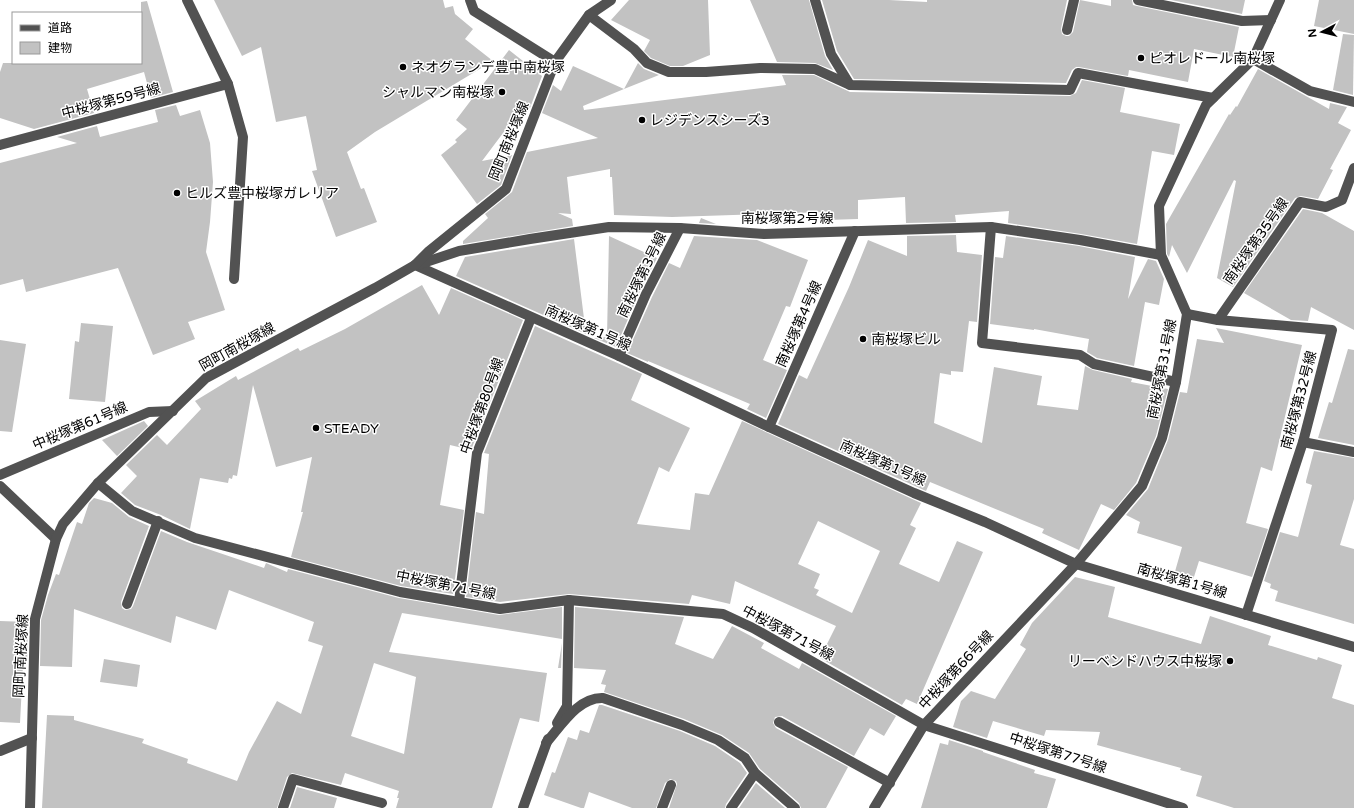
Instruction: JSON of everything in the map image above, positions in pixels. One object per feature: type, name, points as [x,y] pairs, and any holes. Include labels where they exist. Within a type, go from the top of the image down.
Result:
[{"type":"street","points":[[187,0],[228,84],[244,137],[234,278]]},
{"type":"street","points":[[470,0],[474,12],[556,62]]},
{"type":"street","name":"岡町南桜塚線","points":[[30,808],[35,619],[56,538],[63,524],[98,483],[206,378],[375,288],[415,265],[428,252],[506,189],[556,62],[589,15],[611,0]]},
{"type":"street","points":[[815,0],[831,54],[850,85]]},
{"type":"street","points":[[1067,30],[1074,0]]},
{"type":"street","points":[[1138,0],[1242,21],[1271,20]]},
{"type":"street","name":"南桜塚第31号線","points":[[1076,564],[1142,486],[1162,438],[1176,382],[1187,314],[1161,255],[1159,206],[1206,105],[1253,58],[1280,0]]},
{"type":"street","points":[[589,15],[634,49],[647,63],[669,72],[706,72],[760,68],[815,69],[850,85],[1070,90],[1078,73],[1213,98]]},
{"type":"street","points":[[1253,58],[1310,91],[1354,102]]},
{"type":"street","name":"中桜塚第59号線","points":[[0,145],[228,84]]},
{"type":"street","name":"南桜塚第35号線","points":[[1218,320],[1300,202],[1326,207],[1342,200],[1354,168]]},
{"type":"street","name":"南桜塚第2号線","points":[[415,265],[459,251],[530,238],[609,227],[680,228],[764,234],[991,227],[1080,240],[1161,255]]},
{"type":"street","points":[[991,227],[982,343],[1080,355],[1094,364],[1176,382]]},
{"type":"street","name":"南桜塚第3号線","points":[[619,356],[646,294],[680,228]]},
{"type":"street","name":"南桜塚第4号線","points":[[769,427],[855,232]]},
{"type":"street","name":"南桜塚第1号線","points":[[415,265],[619,356],[769,427],[914,493],[985,522],[1076,564],[1354,647]]},
{"type":"street","name":"南桜塚第32号線","points":[[1187,314],[1218,320],[1332,330],[1303,442],[1246,615]]},
{"type":"street","name":"中桜塚第80号線","points":[[459,602],[477,453],[531,318]]},
{"type":"street","name":"中桜塚第61号線","points":[[0,475],[149,412],[173,411]]},
{"type":"street","points":[[1303,442],[1354,452]]},
{"type":"street","name":"中桜塚第71号線","points":[[98,483],[132,511],[195,538],[400,592],[500,609],[569,600],[723,614],[754,628],[924,725]]},
{"type":"street","points":[[0,486],[56,538]]},
{"type":"street","points":[[127,604],[158,521]]},
{"type":"street","name":"中桜塚第66号線","points":[[874,808],[924,725],[1076,564]]},
{"type":"street","points":[[523,808],[546,743],[567,706],[569,600]]},
{"type":"street","points":[[546,743],[572,713],[588,701],[595,698],[603,698],[682,724],[718,740],[745,758],[755,773],[795,808]]},
{"type":"street","points":[[779,722],[890,783]]},
{"type":"street","name":"中桜塚第77号線","points":[[924,725],[1183,808]]},
{"type":"street","points":[[0,751],[32,738]]},
{"type":"street","points":[[731,808],[755,773]]},
{"type":"street","points":[[283,808],[293,779],[382,803]]},
{"type":"street","points":[[662,808],[671,785]]},
{"type":"building","points":[[214,0],[443,0],[445,8],[453,6],[455,14],[473,29],[465,39],[493,61],[375,132],[347,152],[361,189],[364,188],[377,222],[336,237],[312,171],[317,170],[306,116],[276,122],[261,47],[242,56]]},
{"type":"building","points":[[629,0],[708,0],[710,55],[683,66],[670,66],[651,58],[644,51],[650,40],[611,20]]},
{"type":"building","points":[[750,0],[809,0],[825,56],[833,70],[815,63],[777,62]]},
{"type":"building","points":[[822,0],[889,0],[927,2],[927,0],[1067,0],[1061,29],[1062,34],[1066,36],[1069,36],[1073,32],[1080,0],[1111,6],[1111,0],[1132,0],[1133,5],[1239,27],[1233,57],[1194,49],[1188,82],[1129,70],[1128,76],[1079,67],[1072,70],[1066,83],[854,79],[837,51]]},
{"type":"building","points":[[1171,0],[1245,0],[1242,14]]},
{"type":"building","points":[[1319,0],[1354,0],[1354,34],[1314,26]]},
{"type":"building","points":[[147,1],[173,92],[151,98],[144,72],[87,89],[94,113],[34,129],[0,118],[0,72],[3,63],[142,64],[141,2]]},
{"type":"building","points":[[1343,34],[1354,35],[1353,95],[1333,90]]},
{"type":"building","points":[[509,50],[542,76],[530,108],[524,105],[482,161],[512,155],[501,185],[477,204],[441,155],[457,142],[455,140],[467,129],[456,120]]},
{"type":"building","points":[[638,63],[644,69],[659,75],[624,89]]},
{"type":"building","points":[[573,66],[624,89],[583,106],[584,110],[786,85],[782,75],[814,75],[850,92],[1070,96],[1076,93],[1082,80],[1125,88],[1120,112],[1180,124],[1174,155],[1152,151],[1137,244],[1008,223],[1009,211],[955,215],[956,222],[906,223],[905,197],[858,200],[858,219],[826,220],[826,212],[672,217],[614,215],[612,177],[610,177],[610,169],[567,177],[571,214],[558,213],[572,219],[573,226],[463,244],[463,241],[488,218],[485,214],[512,192],[527,152],[598,138],[542,113],[553,85],[561,91]]},
{"type":"building","points":[[1258,69],[1329,109],[1330,103],[1347,107],[1338,123],[1351,130],[1330,169],[1333,170],[1318,199],[1301,196],[1295,198],[1233,287],[1217,278],[1236,181],[1234,180],[1187,273],[1172,245],[1169,257],[1167,254],[1166,224],[1229,114],[1230,115],[1236,106],[1237,107]]},
{"type":"building","points":[[176,105],[180,116],[200,110],[210,143],[213,182],[206,252],[225,310],[188,322],[195,339],[153,355],[118,268],[26,292],[23,279],[0,285],[0,163],[77,143],[57,137],[97,126],[100,137],[158,122],[155,110]]},
{"type":"building","points":[[1303,209],[1322,213],[1354,231],[1354,330],[1311,307],[1308,321],[1291,320],[1244,293]]},
{"type":"building","points":[[701,218],[716,224],[699,223]]},
{"type":"building","points":[[956,235],[957,252],[982,255],[977,322],[969,321],[963,372],[951,371],[951,375],[940,373],[934,423],[982,443],[994,367],[1042,376],[1037,405],[1078,410],[1085,366],[1093,370],[1132,379],[1131,382],[1168,389],[1156,436],[1136,483],[1114,510],[1101,504],[1079,550],[1042,533],[1044,529],[930,482],[926,491],[778,424],[799,375],[807,379],[849,287],[868,240],[907,256],[907,236]]},
{"type":"building","points":[[609,236],[657,258],[640,291],[616,347],[594,338],[607,337]]},
{"type":"building","points":[[694,236],[757,240],[808,260],[790,307],[786,306],[763,360],[787,370],[766,418],[747,409],[750,404],[627,353],[669,263],[680,268]]},
{"type":"building","points":[[1006,236],[1079,246],[1135,257],[1128,299],[1148,259],[1156,261],[1164,279],[1159,305],[1145,302],[1134,366],[1097,358],[1087,352],[1089,339],[1034,329],[990,324],[995,257],[1003,258]]},
{"type":"building","points":[[574,239],[586,334],[456,276],[465,257]]},
{"type":"building","points":[[422,285],[439,315],[451,288],[523,320],[471,450],[450,445],[440,505],[464,510],[453,594],[401,586],[291,557],[303,512],[301,512],[312,457],[276,467],[253,385],[237,476],[233,475],[232,479],[229,478],[228,483],[200,478],[190,529],[161,515],[135,505],[121,493],[137,476],[126,465],[157,435],[167,445],[201,409],[195,401],[236,376],[238,380],[298,348],[300,351],[345,329]]},
{"type":"building","points":[[81,323],[113,326],[105,402],[69,399],[75,341],[79,342]]},
{"type":"building","points":[[535,326],[642,374],[631,400],[690,428],[669,472],[659,467],[637,524],[690,530],[695,493],[709,495],[742,421],[921,503],[910,525],[916,528],[899,564],[939,582],[957,541],[983,552],[917,704],[906,699],[902,705],[820,658],[836,626],[735,581],[730,604],[692,595],[689,604],[569,594],[500,602],[466,597],[476,512],[484,514],[489,454],[484,453]],"holes":[[[818,521],[880,551],[852,613],[816,595],[819,590],[814,588],[820,574],[798,564]]]},
{"type":"building","points":[[1216,328],[1302,345],[1272,471],[1261,467],[1246,523],[1268,529],[1252,577],[1199,561],[1193,580],[1174,575],[1182,547],[1137,533],[1140,522],[1126,515],[1148,489],[1168,440],[1180,392],[1187,393],[1197,339],[1224,343]]},
{"type":"building","points":[[0,340],[26,344],[12,432],[0,431]]},
{"type":"building","points":[[1348,349],[1354,350],[1354,445],[1318,438],[1329,402],[1332,403]]},
{"type":"building","points":[[144,421],[148,426],[117,456],[102,440]]},
{"type":"building","points":[[1314,451],[1354,458],[1354,499],[1340,545],[1354,549],[1354,624],[1275,601],[1278,591],[1270,588],[1271,584],[1264,581],[1280,532],[1298,537],[1312,485],[1306,483],[1306,481]]},
{"type":"building","points":[[94,498],[112,503],[129,517],[149,526],[121,602],[122,608],[125,610],[131,609],[133,606],[161,531],[187,542],[264,568],[266,563],[287,572],[288,569],[399,598],[499,615],[562,607],[562,639],[402,613],[389,652],[547,673],[539,722],[520,718],[492,808],[396,808],[399,798],[397,798],[399,791],[345,773],[341,785],[292,773],[287,777],[277,808],[42,808],[47,715],[74,716],[74,720],[144,739],[142,743],[188,759],[187,763],[237,781],[249,752],[277,701],[301,714],[323,646],[308,641],[314,622],[229,590],[216,630],[176,616],[171,643],[74,609],[72,667],[40,666],[41,620],[48,595],[56,574],[59,575],[77,522],[82,524],[89,503]],"holes":[[[374,663],[416,677],[404,754],[351,736]]]},
{"type":"building","points":[[1075,577],[1115,587],[1108,617],[1201,644],[1210,616],[1271,636],[1268,645],[1317,660],[1318,657],[1342,665],[1332,698],[1354,705],[1354,808],[1234,808],[1196,796],[1202,776],[1180,770],[1181,768],[1097,745],[1100,732],[1046,730],[1044,736],[993,721],[987,738],[953,727],[961,701],[971,691],[995,699],[1026,649],[1020,645],[1032,623]]},
{"type":"building","points":[[575,607],[684,617],[675,644],[713,659],[732,626],[764,643],[761,648],[799,669],[802,663],[896,716],[884,736],[870,728],[854,756],[782,716],[775,717],[773,723],[776,728],[848,767],[826,808],[801,808],[799,803],[760,769],[749,753],[722,735],[684,719],[604,692],[606,685],[601,684],[606,670],[574,668]]},
{"type":"building","points":[[0,621],[28,622],[27,665],[23,665],[20,723],[0,722]]},
{"type":"building","points":[[562,643],[561,668],[558,668]]},
{"type":"building","points":[[104,659],[140,665],[137,687],[100,682]]},
{"type":"building","points":[[599,705],[680,731],[715,746],[740,763],[747,773],[726,804],[725,808],[669,808],[677,784],[676,781],[670,779],[665,783],[656,808],[632,808],[589,792],[584,808],[581,808],[544,795],[552,772],[555,773],[568,737],[577,740],[580,730],[589,733]]},
{"type":"building","points":[[949,740],[1035,770],[1034,773],[1056,779],[1047,808],[921,808],[940,743],[948,745]]},
{"type":"building","points":[[756,783],[785,808],[739,808]]},
{"type":"building","points":[[297,787],[337,798],[334,808],[290,808]]},
{"type":"place","name":"ピオレドール南桜塚","points":[[1141,58]]},
{"type":"place","name":"ネオグランデ豊中南桜塚","points":[[403,67]]},
{"type":"place","name":"シャルマン南桜塚","points":[[502,92]]},
{"type":"place","name":"レジデンスシーズ3","points":[[642,120]]},
{"type":"place","name":"ヒルズ豊中桜塚ガレリア","points":[[177,193]]},
{"type":"place","name":"南桜塚ビル","points":[[863,339]]},
{"type":"place","name":"STEADY","points":[[316,428]]},
{"type":"place","name":"リーベンドハウス中桜塚","points":[[1230,661]]}]
